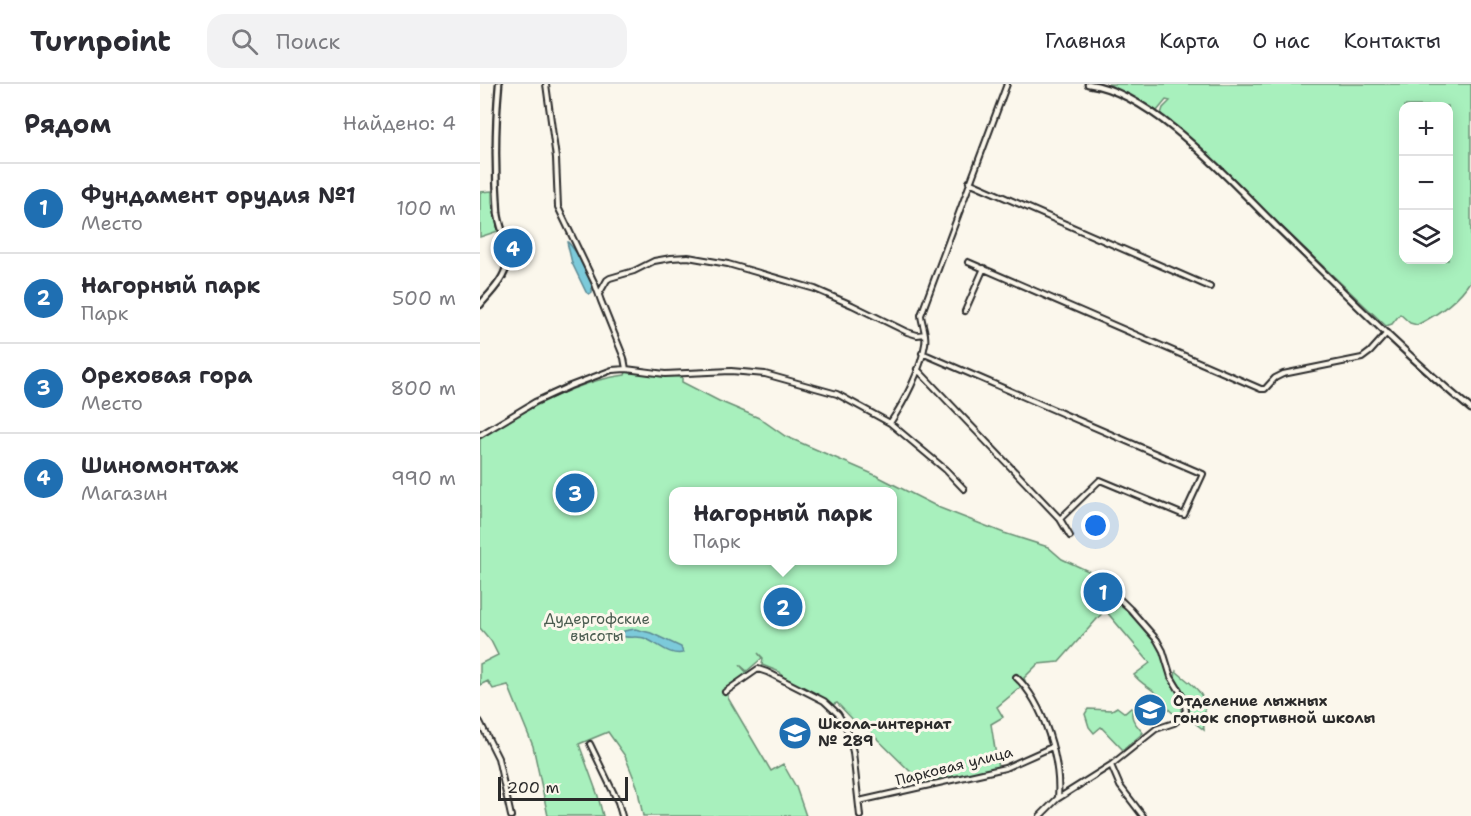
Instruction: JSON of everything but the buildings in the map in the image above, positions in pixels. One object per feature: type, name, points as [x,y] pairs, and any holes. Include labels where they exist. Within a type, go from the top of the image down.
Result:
[{"type":"street","points":[[480,305],[498,284],[507,264],[507,244],[498,218],[496,187],[494,131],[499,84]]},
{"type":"street","points":[[546,84],[556,158],[558,207],[599,294],[624,358],[626,369]]},
{"type":"street","points":[[890,423],[906,397],[917,369],[925,334],[921,315],[1007,84]]},
{"type":"street","points":[[1088,84],[1112,89],[1126,95],[1167,124],[1206,157],[1387,332],[1471,409]]},
{"type":"street","points":[[969,182],[1210,287]]},
{"type":"street","points":[[599,294],[610,278],[634,272],[654,261],[688,257],[728,264],[815,290],[852,305],[907,333],[925,334]]},
{"type":"street","points":[[968,262],[1261,389],[1265,389],[1275,378],[1283,374],[1362,358],[1378,344],[1387,332]]},
{"type":"street","points":[[965,311],[984,268]]},
{"type":"street","points":[[922,353],[1203,474],[1184,515],[1100,480],[1060,519]]},
{"type":"street","points":[[480,435],[535,402],[612,370],[626,369],[665,374],[731,371],[765,374],[837,394],[890,423],[946,470],[964,489]]},
{"type":"street","points":[[917,369],[1060,519],[1070,536]]},
{"type":"street","points":[[1040,816],[1058,799],[1111,765],[1155,729],[1173,723],[1183,716],[1185,704],[1182,694],[1171,677],[1164,651],[1136,615],[1095,575]]},
{"type":"street","points":[[725,692],[758,669],[811,694],[832,707],[847,729],[853,752],[860,816]]},
{"type":"street","points":[[1016,677],[1040,712],[1059,776],[1058,799]]},
{"type":"street","points":[[480,722],[498,758],[511,816]]},
{"type":"street","points":[[590,744],[618,802],[622,816]]},
{"type":"street","name":"Парковая улица","points":[[859,801],[1005,768],[1052,747]]},
{"type":"street","points":[[1111,765],[1120,786],[1143,816]]},
{"type":"green space","points":[[1108,84],[1471,84],[1471,280],[1454,301],[1425,321],[1417,325],[1410,323],[1400,314],[1392,324],[1386,326],[1163,117],[1161,114],[1163,108],[1170,101],[1166,100],[1157,111]]},
{"type":"green space","points":[[492,191],[498,231],[480,237],[480,192]]},
{"type":"green space","name":"Дудергофские высоты","points":[[626,372],[682,377],[682,382],[759,418],[785,436],[875,475],[940,508],[1048,547],[1062,559],[1097,575],[1105,607],[1106,602],[1114,610],[1120,605],[1131,611],[1163,651],[1169,677],[1181,697],[1181,713],[1179,716],[1172,713],[1158,695],[1134,675],[1150,663],[1105,610],[1059,662],[1038,664],[1024,678],[1027,686],[1020,688],[997,707],[1003,717],[991,724],[998,768],[924,785],[863,725],[859,726],[837,703],[832,705],[779,678],[782,676],[780,672],[762,665],[763,658],[758,653],[762,658],[747,671],[740,665],[747,673],[728,689],[728,698],[771,771],[783,764],[796,787],[806,816],[643,816],[637,786],[625,756],[608,732],[579,744],[603,816],[548,816],[533,746],[508,685],[493,689],[488,681],[480,685],[480,664],[498,655],[491,641],[480,628],[480,438],[531,408],[569,390],[625,375]]},
{"type":"green space","points":[[1176,671],[1202,697],[1205,710],[1204,730],[1195,723],[1190,714],[1188,699],[1175,677]]},
{"type":"green space","points":[[1117,707],[1125,713],[1133,709],[1133,719],[1143,733],[1123,750],[1101,727],[1094,733],[1089,727],[1085,714],[1088,709],[1112,710]]},
{"type":"water","points":[[567,242],[577,253],[588,272],[592,285],[592,292],[589,294],[572,263]]},
{"type":"water","points":[[635,629],[651,633],[681,647],[683,653],[673,653],[643,638],[622,636],[624,631]]},
{"type":"place","name":"Шиномонтаж","points":[[513,248]]},
{"type":"place","name":"Ореховая гора","points":[[575,493]]},
{"type":"place","name":"Фундамент орудия №1","points":[[1103,592]]},
{"type":"place","name":"Нагорный парк","points":[[783,607]]},
{"type":"place","name":"Отделение лыжных гонок спортивной школы","points":[[1150,710]]},
{"type":"place","name":"Школа-интернат № 289","points":[[795,733]]}]
